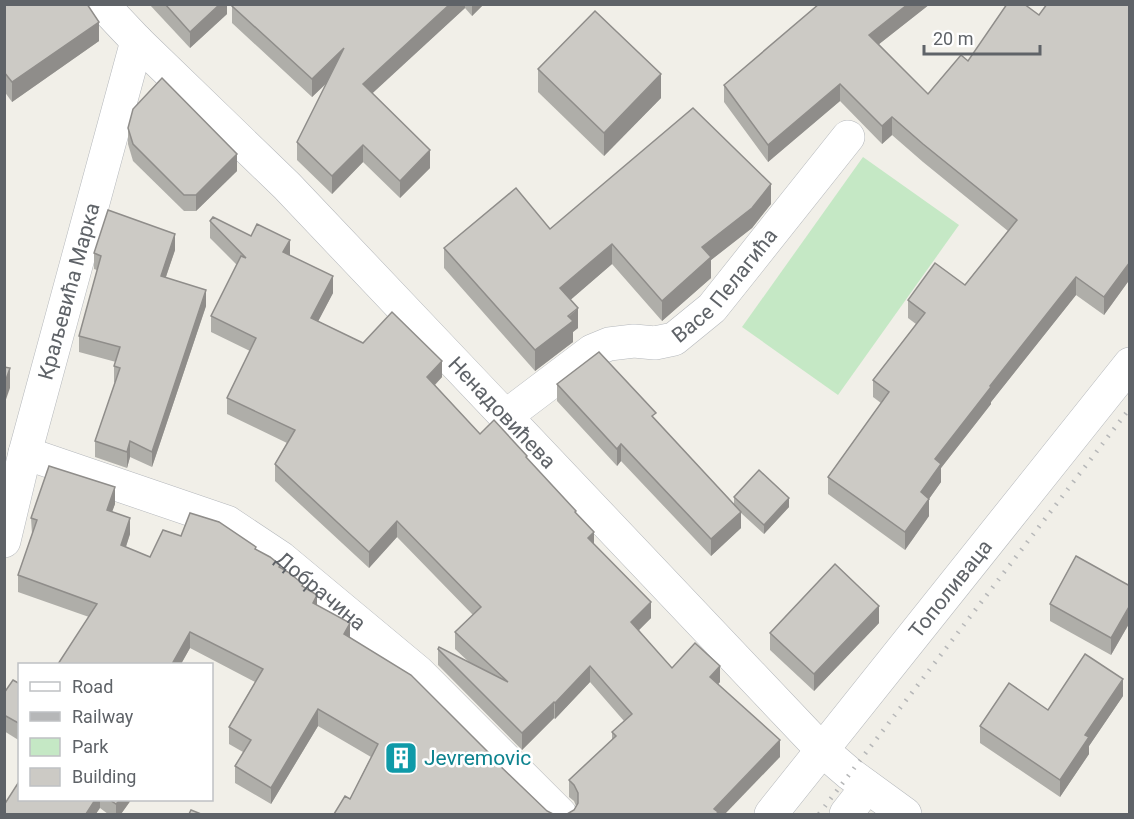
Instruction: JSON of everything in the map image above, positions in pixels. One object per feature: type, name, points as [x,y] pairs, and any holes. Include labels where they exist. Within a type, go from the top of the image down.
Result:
[{"type":"street","name":"Ненадовићева","points":[[102,4],[137,41],[287,186],[822,750],[867,787],[905,814]]},
{"type":"street","name":"Краљевића Марка","points":[[4,542],[137,41]]},
{"type":"street","name":"Васе Пелагића","points":[[506,416],[592,351],[617,343],[634,341],[656,343],[674,339],[712,308],[848,137]]},
{"type":"street","name":"Тополиваца","points":[[771,814],[1130,364]]},
{"type":"street","name":"Добрачина","points":[[26,453],[227,522],[281,558],[418,672],[560,814]]},
{"type":"street","points":[[846,814],[867,787]]},
{"type":"green space","points":[[863,157],[959,225],[838,395],[742,327]]},
{"type":"building","points":[[4,4],[87,4],[99,22],[12,82],[4,72]]},
{"type":"building","points":[[165,4],[220,4],[190,32]]},
{"type":"building","points":[[233,4],[450,4],[363,84],[430,150],[400,181],[363,145],[332,176],[297,142],[344,48],[312,79],[232,6]]},
{"type":"building","points":[[819,4],[908,4],[869,35],[928,94],[961,55],[968,61],[1007,4],[1024,4],[1039,15],[1047,4],[1130,4],[1130,262],[1104,297],[1076,277],[935,459],[941,464],[921,492],[929,499],[905,532],[828,477],[889,392],[873,380],[925,313],[908,300],[935,263],[965,285],[1017,220],[892,117],[882,126],[840,84],[768,145],[724,85]]},
{"type":"building","points":[[595,11],[661,74],[604,133],[538,69]]},
{"type":"building","points":[[162,78],[237,154],[196,195],[184,195],[133,144],[128,128],[133,109]]},
{"type":"building","points":[[693,108],[771,184],[752,208],[702,247],[711,257],[662,301],[612,244],[560,288],[578,308],[568,316],[573,321],[535,350],[444,248],[516,188],[550,229]]},
{"type":"building","points":[[108,210],[175,234],[161,276],[206,290],[152,452],[130,441],[127,452],[95,441],[120,368],[114,366],[120,347],[79,336],[101,256],[94,253]]},
{"type":"building","points":[[213,217],[251,236],[257,224],[290,240],[283,252],[333,276],[311,318],[363,343],[392,312],[442,361],[427,377],[480,434],[494,420],[594,532],[588,538],[651,602],[631,622],[672,668],[695,643],[720,666],[710,677],[780,740],[714,809],[718,812],[716,814],[567,814],[574,810],[578,803],[578,793],[569,780],[616,736],[612,732],[632,714],[590,666],[522,733],[438,649],[439,647],[508,682],[455,632],[481,607],[397,521],[369,552],[275,464],[295,430],[227,398],[256,338],[211,316],[241,256],[246,258],[210,221]]},
{"type":"building","points":[[599,352],[656,413],[652,416],[741,512],[711,539],[621,444],[617,449],[557,384]]},
{"type":"building","points":[[4,367],[10,368],[4,385]]},
{"type":"building","points":[[49,466],[115,487],[107,510],[130,518],[121,545],[150,557],[163,530],[181,536],[190,513],[219,522],[256,547],[255,549],[270,557],[280,565],[279,567],[303,584],[302,586],[317,595],[313,603],[350,623],[344,634],[411,675],[495,761],[547,811],[553,814],[334,814],[345,796],[350,799],[378,744],[318,709],[271,788],[235,766],[251,740],[229,727],[263,669],[190,632],[173,663],[59,663],[97,604],[18,575],[37,520],[31,518]]},
{"type":"building","points":[[759,470],[789,498],[764,525],[734,497]]},
{"type":"building","points":[[1076,556],[1130,586],[1130,605],[1111,638],[1050,604]]},
{"type":"building","points":[[835,564],[879,606],[814,674],[770,633]]},
{"type":"building","points":[[1085,654],[1123,679],[1085,735],[1089,737],[1060,780],[980,726],[1009,683],[1048,710]]},
{"type":"building","points":[[13,680],[18,683],[18,723],[4,715],[4,693]]},
{"type":"building","points":[[18,783],[18,801],[94,801],[86,814],[4,814],[4,805]]},
{"type":"building","points":[[191,810],[201,814],[189,814]]},
{"type":"railway","points":[[819,814],[1130,408]]},
{"type":"place","name":"Jevremovic","points":[[401,758]]}]
